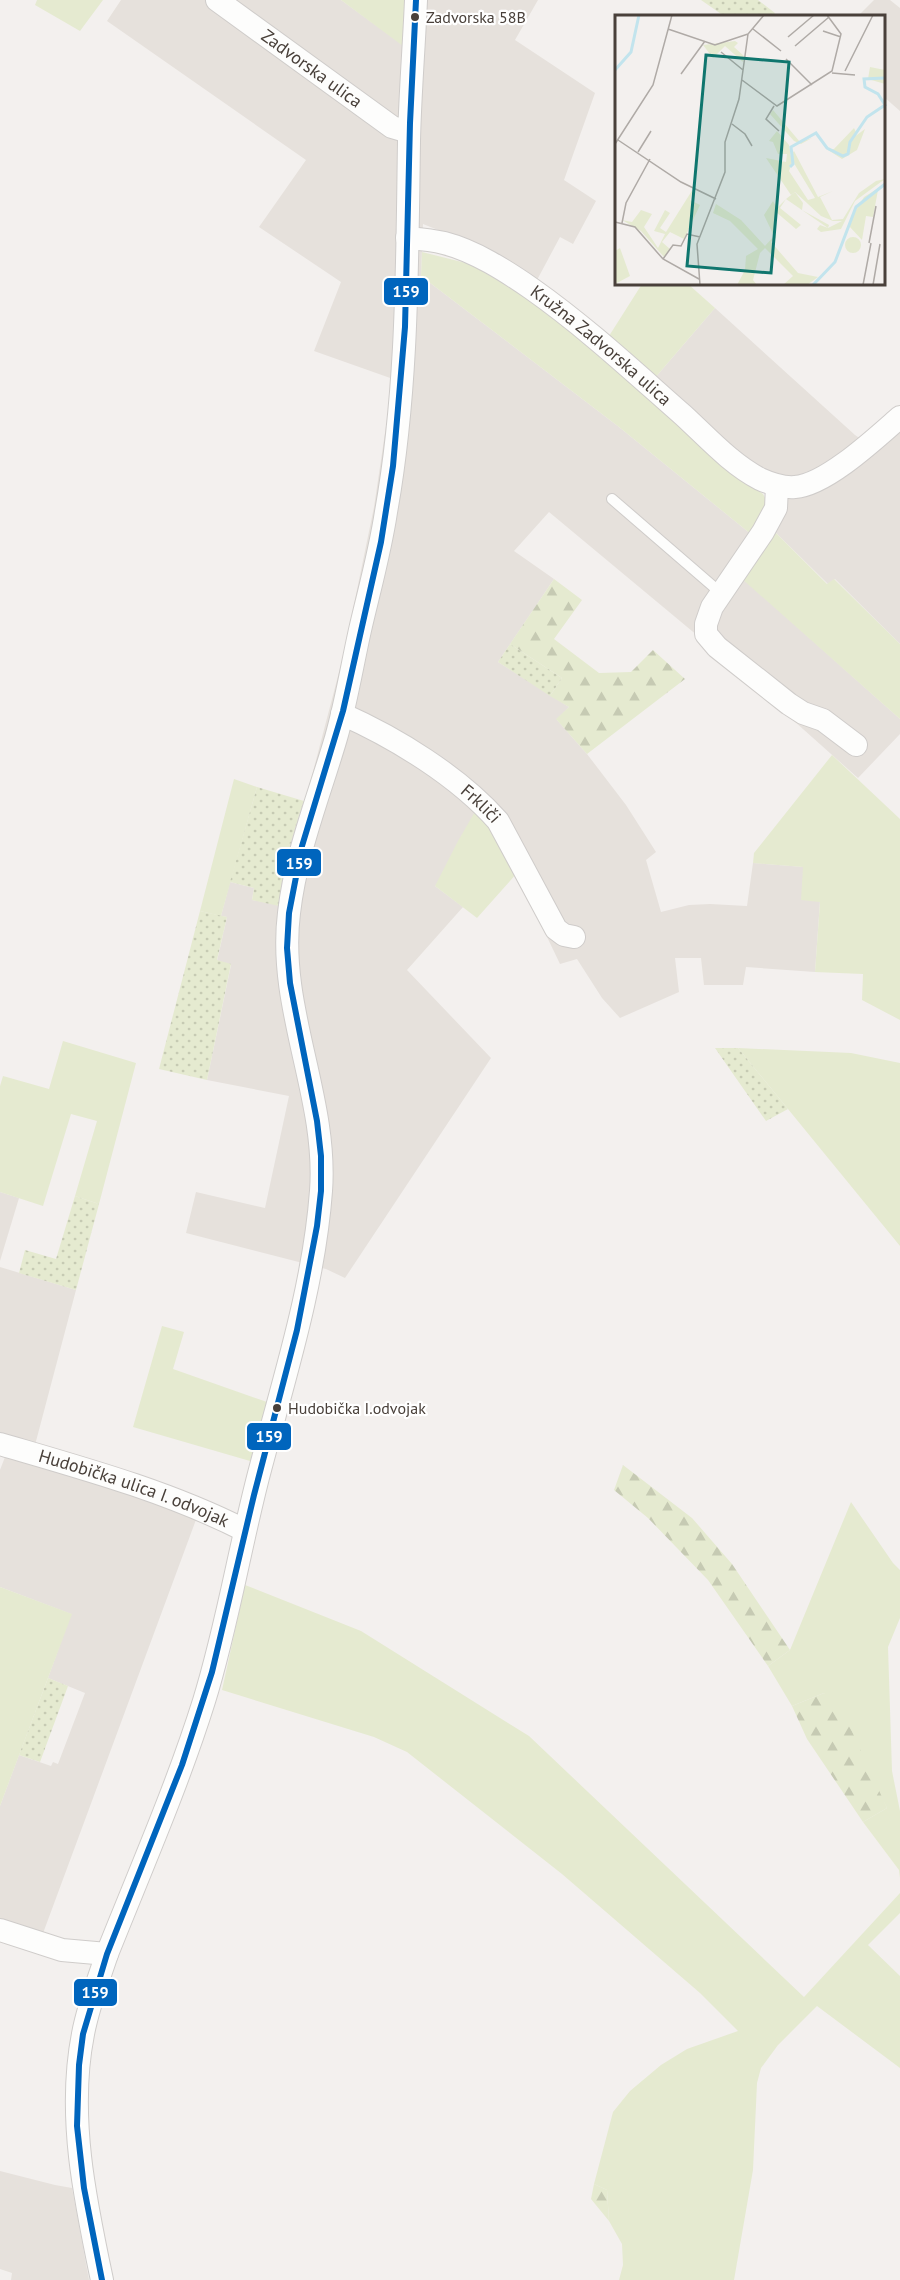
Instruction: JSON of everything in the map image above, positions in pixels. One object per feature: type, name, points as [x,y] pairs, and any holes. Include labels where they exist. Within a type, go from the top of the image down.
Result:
[{"type":"street","name":"Zadvorska ulica","points":[[217,0],[392,127],[409,132]]},
{"type":"street","points":[[244,1530],[308,1287],[316,1235],[321,1187],[321,1158],[289,984],[286,950],[288,921],[296,868],[342,714],[386,516],[397,448],[407,309],[409,132],[416,0]]},
{"type":"street","name":"Kružna Zadvorska ulica","points":[[407,238],[444,243],[468,252],[532,289],[608,348],[736,462],[759,479],[777,486]]},
{"type":"street","points":[[856,745],[823,720],[803,713],[789,704],[717,647],[706,634],[706,624],[712,607],[763,532],[776,508],[777,486],[805,485],[830,473],[900,417]]},
{"type":"street","name":"Frkliči","points":[[342,714],[374,728],[401,744],[463,788],[487,809],[498,821],[556,929],[564,935],[574,937]]},
{"type":"street","name":"Hudobička ulica I. odvojak","points":[[0,1444],[121,1481],[188,1505],[244,1530],[223,1628],[204,1700],[107,1954],[89,2007],[83,2035],[78,2071],[79,2150],[102,2280]]},
{"type":"street","points":[[0,1930],[62,1950],[107,1954]]},
{"type":"lane","points":[[612,499],[722,594]]},
{"type":"shaded area","points":[[121,0],[341,0],[403,45],[406,0],[538,0],[515,40],[595,93],[564,180],[596,201],[573,244],[560,237],[537,280],[478,246],[423,224],[421,276],[619,427],[752,535],[729,566],[900,719],[900,734],[858,778],[704,641],[549,512],[514,551],[554,579],[498,662],[569,707],[557,720],[587,754],[626,805],[656,852],[646,860],[661,912],[689,905],[747,906],[753,863],[804,867],[820,901],[815,972],[746,967],[743,985],[704,985],[701,958],[675,958],[679,992],[620,1018],[602,998],[577,959],[560,964],[501,841],[435,886],[463,907],[407,970],[491,1058],[345,1278],[326,1269],[186,1233],[196,1192],[265,1208],[289,1096],[207,1080],[231,965],[217,961],[227,917],[221,916],[230,882],[254,888],[252,900],[279,905],[282,874],[291,838],[309,787],[344,653],[374,507],[393,379],[314,351],[341,282],[259,227],[306,160],[107,21]]},
{"type":"shaded area","points":[[874,0],[890,0],[900,8],[900,111],[885,98],[885,15],[859,15]]},
{"type":"shaded area","points":[[715,308],[855,435],[874,448],[900,426],[900,644],[835,579],[828,584],[773,530],[774,475],[743,456],[654,379]]},
{"type":"shaded area","points":[[0,1192],[19,1198],[0,1261]]},
{"type":"shaded area","points":[[0,1267],[76,1290],[35,1445],[113,1486],[197,1517],[42,1936],[0,1921],[0,1806],[19,1755],[51,1766],[53,1762],[58,1764],[85,1693],[48,1678],[71,1614],[0,1587],[0,1470],[5,1457],[0,1455]]},
{"type":"shaded area","points":[[0,2171],[72,2188],[89,2280],[11,2280],[12,2273],[0,2269]]},
{"type":"green space","points":[[37,0],[103,0],[80,31],[35,5]]},
{"type":"green space","points":[[341,0],[406,0],[403,46]]},
{"type":"green space","points":[[701,0],[758,0],[775,13],[774,15],[723,15]]},
{"type":"green space","points":[[422,252],[470,264],[533,301],[606,358],[730,471],[763,494],[768,503],[752,535],[619,427],[421,276]]},
{"type":"green space","points":[[641,285],[689,285],[715,308],[654,379],[609,336]]},
{"type":"green space","points":[[773,530],[827,584],[834,579],[900,644],[900,719],[741,578]]},
{"type":"green space","points":[[554,579],[582,600],[554,639],[599,673],[631,672],[653,650],[685,679],[587,754],[556,719],[569,707],[550,696],[562,678],[510,644]]},
{"type":"green space","points":[[510,644],[562,678],[550,696],[498,662]]},
{"type":"green space","points":[[832,755],[900,819],[900,1020],[862,1000],[863,974],[815,972],[820,902],[801,900],[803,867],[753,863],[754,853]]},
{"type":"green space","points":[[234,779],[257,787],[221,916],[200,911]]},
{"type":"green space","points":[[257,787],[304,801],[288,853],[279,906],[252,900],[254,888],[230,882]]},
{"type":"green space","points":[[476,810],[489,823],[517,873],[477,918],[435,886]]},
{"type":"green space","points":[[200,911],[227,917],[217,960],[231,964],[207,1080],[159,1069]]},
{"type":"green space","points":[[63,1041],[136,1063],[99,1204],[75,1196],[97,1121],[71,1114],[43,1206],[0,1192],[0,1086],[3,1076],[49,1089]]},
{"type":"green space","points":[[715,1048],[738,1048],[788,1109],[766,1121]]},
{"type":"green space","points":[[738,1048],[851,1053],[900,1063],[900,1246]]},
{"type":"green space","points":[[75,1196],[99,1204],[76,1290],[19,1273],[25,1250],[56,1259]]},
{"type":"green space","points":[[162,1326],[184,1332],[173,1369],[267,1402],[250,1461],[133,1427]]},
{"type":"green space","points":[[623,1465],[692,1518],[732,1564],[790,1650],[768,1666],[708,1580],[648,1518],[614,1490]]},
{"type":"green space","points":[[851,1502],[900,1570],[900,1618],[888,1647],[892,1771],[900,1811],[900,1878],[899,1870],[863,1822],[887,1808],[824,1693],[792,1706],[768,1666],[790,1650]]},
{"type":"green space","points":[[245,1585],[361,1631],[529,1736],[804,1997],[900,1893],[900,1913],[868,1945],[900,1976],[900,2068],[817,2006],[778,2045],[761,2068],[757,2083],[753,2170],[734,2280],[619,2280],[623,2265],[622,2244],[609,2221],[607,2190],[594,2184],[613,2112],[630,2091],[661,2065],[687,2049],[738,2031],[700,1993],[562,1874],[407,1752],[374,1737],[222,1690]]},
{"type":"green space","points":[[0,1587],[72,1614],[0,1806]]},
{"type":"green space","points":[[48,1678],[68,1686],[40,1762],[19,1755]]},
{"type":"green space","points":[[824,1693],[840,1705],[887,1808],[863,1822],[807,1739],[792,1706]]},
{"type":"green space","points":[[594,2184],[607,2190],[609,2221],[591,2199]]},
{"type":"transit line","name":"159","points":[[102,2280],[84,2188],[77,2126],[79,2065],[83,2034],[107,1954],[182,1765],[212,1672],[254,1495],[297,1330],[317,1226],[321,1191],[321,1156],[317,1121],[290,983],[287,948],[289,913],[302,846],[343,711],[381,542],[393,466],[405,327],[410,123],[416,0]]},
{"type":"place","name":"Zadvorska 58B","points":[[415,17]]},
{"type":"place","name":"Hudobička I.odvojak","points":[[277,1408]]}]
